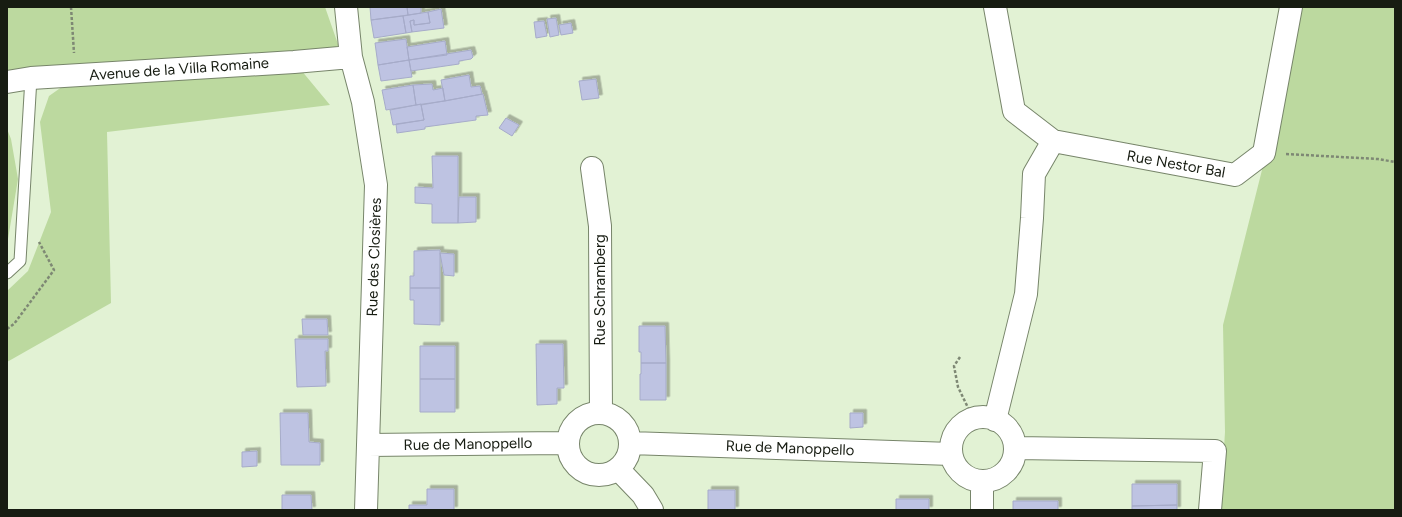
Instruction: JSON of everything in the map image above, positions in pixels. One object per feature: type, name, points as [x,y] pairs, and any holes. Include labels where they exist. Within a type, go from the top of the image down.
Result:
[{"type":"street","name":"Rue des Closières","points":[[346,7],[351,57],[363,102],[376,186],[366,510]]},
{"type":"street","points":[[995,7],[1014,111],[1053,141],[1034,174],[1026,294],[995,420]]},
{"type":"street","points":[[1264,153],[1291,7]]},
{"type":"street","name":"Avenue de la Villa Romaine","points":[[7,82],[31,78],[294,62],[351,57]]},
{"type":"street","name":"Rue Nestor Bal","points":[[1053,141],[1235,174],[1264,153]]},
{"type":"street","name":"Rue Schramberg","points":[[592,168],[600,226],[601,413]]},
{"type":"street","points":[[601,413],[610,415],[621,422],[629,434],[630,443],[627,458],[618,469],[606,475],[597,475],[579,468],[573,461],[569,452],[568,443],[572,429],[582,418],[591,414],[601,413]]},
{"type":"street","points":[[984,417],[995,420],[1004,425],[1011,434],[1015,448],[1014,456],[1010,466],[1003,475],[993,480],[982,482],[974,481],[966,477],[954,464],[950,454],[951,442],[955,432],[963,424],[973,419],[984,417]]},
{"type":"street","name":"Rue de Manoppello","points":[[368,445],[568,443]]},
{"type":"street","name":"Rue de Manoppello","points":[[630,443],[950,454]]},
{"type":"street","points":[[1015,448],[1215,451],[1210,510]]},
{"type":"street","points":[[618,469],[643,495],[652,510]]},
{"type":"street","points":[[982,482],[982,510]]},
{"type":"lane","points":[[7,273],[20,261],[31,78]]},
{"type":"path","points":[[71,7],[76,76]]},
{"type":"path","points":[[1264,153],[1378,159],[1395,162]]},
{"type":"path","points":[[960,356],[954,366],[958,387],[973,419]]},
{"type":"green space","points":[[7,7],[325,7],[340,50],[7,76]]},
{"type":"green space","points":[[1303,7],[1395,7],[1395,510],[1220,510],[1225,432],[1223,325]]},
{"type":"green space","points":[[301,70],[330,105],[107,132],[111,303],[7,362],[7,291],[28,271],[51,212],[40,122],[49,96],[66,84]]},
{"type":"green space","points":[[7,129],[11,139],[18,179],[7,245]]},
{"type":"building","points":[[370,7],[407,7],[408,15],[371,20]]},
{"type":"building","points":[[407,7],[421,7],[421,13],[408,15]]},
{"type":"building","points":[[441,9],[444,28],[412,32],[410,21],[414,20],[414,25],[430,23],[428,12]]},
{"type":"building","points":[[428,12],[430,23],[414,25],[414,20],[410,21],[412,32],[406,33],[403,16]]},
{"type":"building","points":[[403,16],[406,33],[374,38],[371,20]]},
{"type":"building","points":[[556,18],[559,35],[550,37],[547,19]]},
{"type":"building","points":[[544,21],[547,36],[536,38],[534,22]]},
{"type":"building","points":[[571,23],[573,33],[561,35],[559,25]]},
{"type":"building","points":[[406,39],[409,60],[378,65],[375,43]]},
{"type":"building","points":[[445,41],[447,55],[409,60],[407,47]]},
{"type":"building","points":[[471,50],[473,57],[471,59],[459,61],[459,64],[411,71],[409,60]]},
{"type":"building","points":[[409,60],[412,77],[381,81],[378,65]]},
{"type":"building","points":[[469,75],[471,87],[480,86],[482,94],[445,101],[441,80]]},
{"type":"building","points":[[596,79],[599,98],[582,100],[579,81]]},
{"type":"building","points":[[432,84],[433,90],[443,88],[445,101],[416,105],[413,85]]},
{"type":"building","points":[[413,85],[416,105],[386,110],[382,90]]},
{"type":"building","points":[[483,94],[488,115],[476,116],[476,120],[425,127],[425,129],[397,133],[396,124],[424,120],[421,105]]},
{"type":"building","points":[[421,104],[424,120],[393,125],[390,110]]},
{"type":"building","points":[[506,118],[519,125],[512,136],[499,128]]},
{"type":"building","points":[[432,156],[458,156],[458,223],[432,223],[432,204],[415,203],[415,187],[433,188]]},
{"type":"building","points":[[459,197],[476,197],[476,222],[458,223]]},
{"type":"building","points":[[440,250],[440,288],[410,288],[410,276],[414,276],[414,251]]},
{"type":"building","points":[[440,253],[454,254],[454,276],[444,275]]},
{"type":"building","points":[[410,288],[440,288],[440,325],[414,324],[414,300],[410,300]]},
{"type":"building","points":[[302,319],[327,319],[328,335],[303,335]]},
{"type":"building","points":[[639,326],[665,326],[666,363],[641,363],[641,352],[639,352]]},
{"type":"building","points":[[295,339],[328,339],[328,351],[325,351],[326,386],[297,387]]},
{"type":"building","points":[[536,344],[563,344],[564,388],[557,388],[557,404],[537,405]]},
{"type":"building","points":[[420,346],[455,346],[455,379],[420,379]]},
{"type":"building","points":[[641,363],[666,363],[666,400],[640,400]]},
{"type":"building","points":[[420,379],[455,379],[455,412],[420,412]]},
{"type":"building","points":[[280,413],[308,413],[309,442],[320,443],[320,465],[281,465]]},
{"type":"building","points":[[850,413],[863,413],[863,427],[850,428]]},
{"type":"building","points":[[257,451],[257,466],[242,467],[242,452]]},
{"type":"building","points":[[1132,484],[1177,484],[1177,505],[1132,506]]},
{"type":"building","points":[[427,489],[454,489],[454,510],[409,510],[409,505],[427,505]]},
{"type":"building","points":[[708,490],[735,490],[735,510],[708,510]]},
{"type":"building","points":[[282,495],[311,495],[312,510],[282,510]]},
{"type":"building","points":[[896,499],[929,499],[929,510],[896,510]]},
{"type":"building","points":[[1013,501],[1058,501],[1058,510],[1013,510]]},
{"type":"building","points":[[1177,505],[1177,510],[1132,510],[1132,506]]}]
